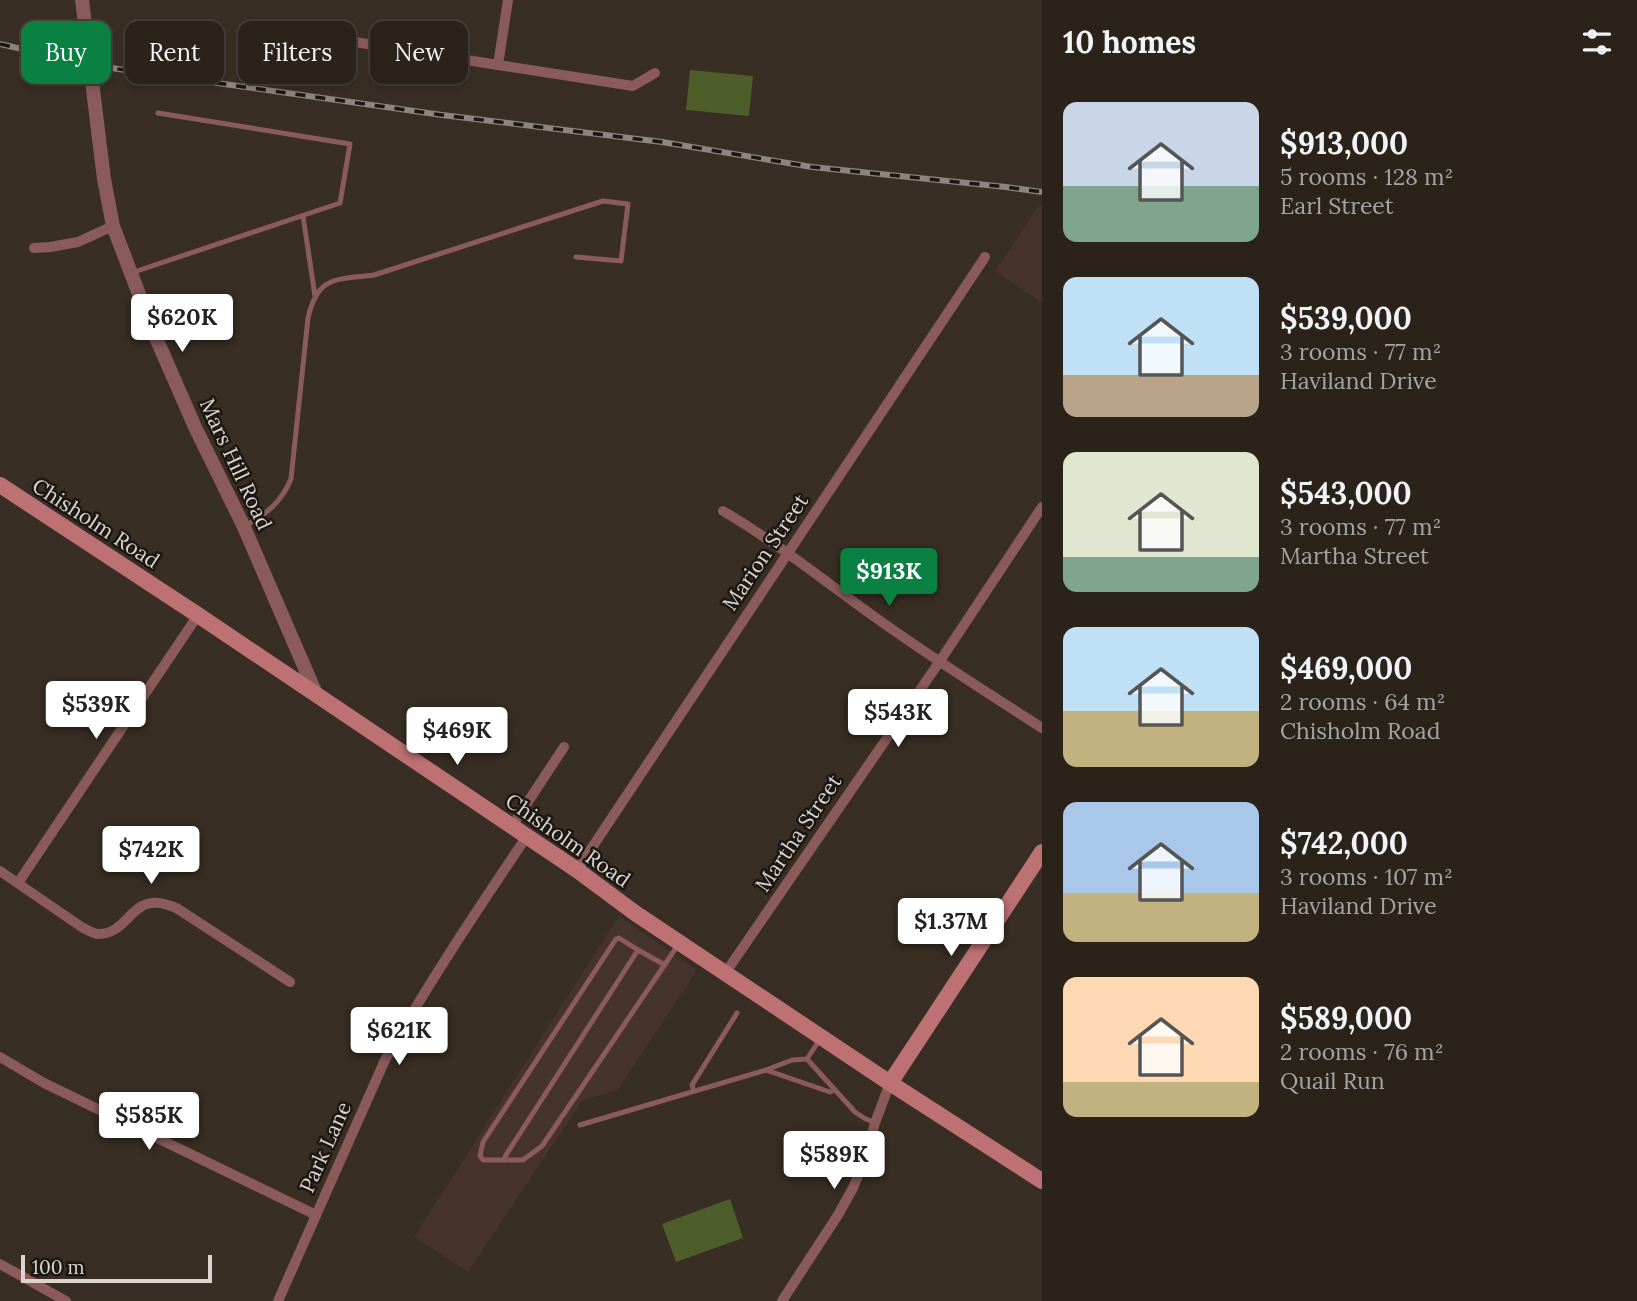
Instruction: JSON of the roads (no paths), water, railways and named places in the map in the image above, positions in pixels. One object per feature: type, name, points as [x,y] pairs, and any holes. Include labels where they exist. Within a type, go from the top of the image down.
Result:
[{"type":"main road","name":"Chisholm Road","points":[[0,485],[527,836],[635,913],[1042,1181]]},
{"type":"main road","points":[[890,1083],[1042,852]]},
{"type":"street","name":"Mars Hill Road","points":[[82,0],[104,179],[113,226],[153,331],[195,427],[244,527],[317,696]]},
{"type":"street","points":[[498,65],[508,0]]},
{"type":"street","points":[[356,42],[633,86],[655,73]]},
{"type":"street","points":[[34,248],[78,242],[113,226]]},
{"type":"street","name":"Marion Street","points":[[577,870],[985,257]]},
{"type":"street","name":"Martha Street","points":[[726,972],[940,661],[1042,507]]},
{"type":"street","points":[[723,511],[788,552],[873,616],[1042,728]]},
{"type":"street","points":[[18,883],[198,615]]},
{"type":"street","points":[[512,826],[564,747]]},
{"type":"street","name":"Park Lane","points":[[278,1301],[385,1060],[473,916],[527,836]]},
{"type":"street","points":[[0,871],[83,928],[96,934],[110,932],[141,906],[153,902],[166,904],[178,909],[290,982]]},
{"type":"street","points":[[0,1057],[44,1083],[316,1214]]},
{"type":"street","points":[[782,1301],[853,1188],[890,1083]]},
{"type":"street","points":[[0,1264],[66,1301]]},
{"type":"lane","points":[[131,273],[340,203],[350,144],[158,113]]},
{"type":"lane","points":[[244,527],[280,500],[291,480],[310,308],[323,287],[332,280],[374,275],[603,201],[628,204],[621,261],[576,257]]},
{"type":"lane","points":[[303,216],[315,297]]},
{"type":"lane","points":[[665,965],[619,938],[616,939],[483,1142],[480,1156],[483,1160],[523,1160],[542,1146],[680,943]]},
{"type":"lane","points":[[505,1160],[638,950]]},
{"type":"lane","points":[[694,1091],[692,1085],[737,1013]]},
{"type":"lane","points":[[807,1059],[822,1036]]},
{"type":"lane","points":[[580,1125],[792,1060],[807,1059]]},
{"type":"lane","points":[[807,1059],[855,1112],[875,1123]]},
{"type":"lane","points":[[766,1070],[830,1092],[835,1090]]},
{"type":"railway","points":[[0,44],[90,65],[442,115],[662,142],[812,167],[1042,192]]}]
